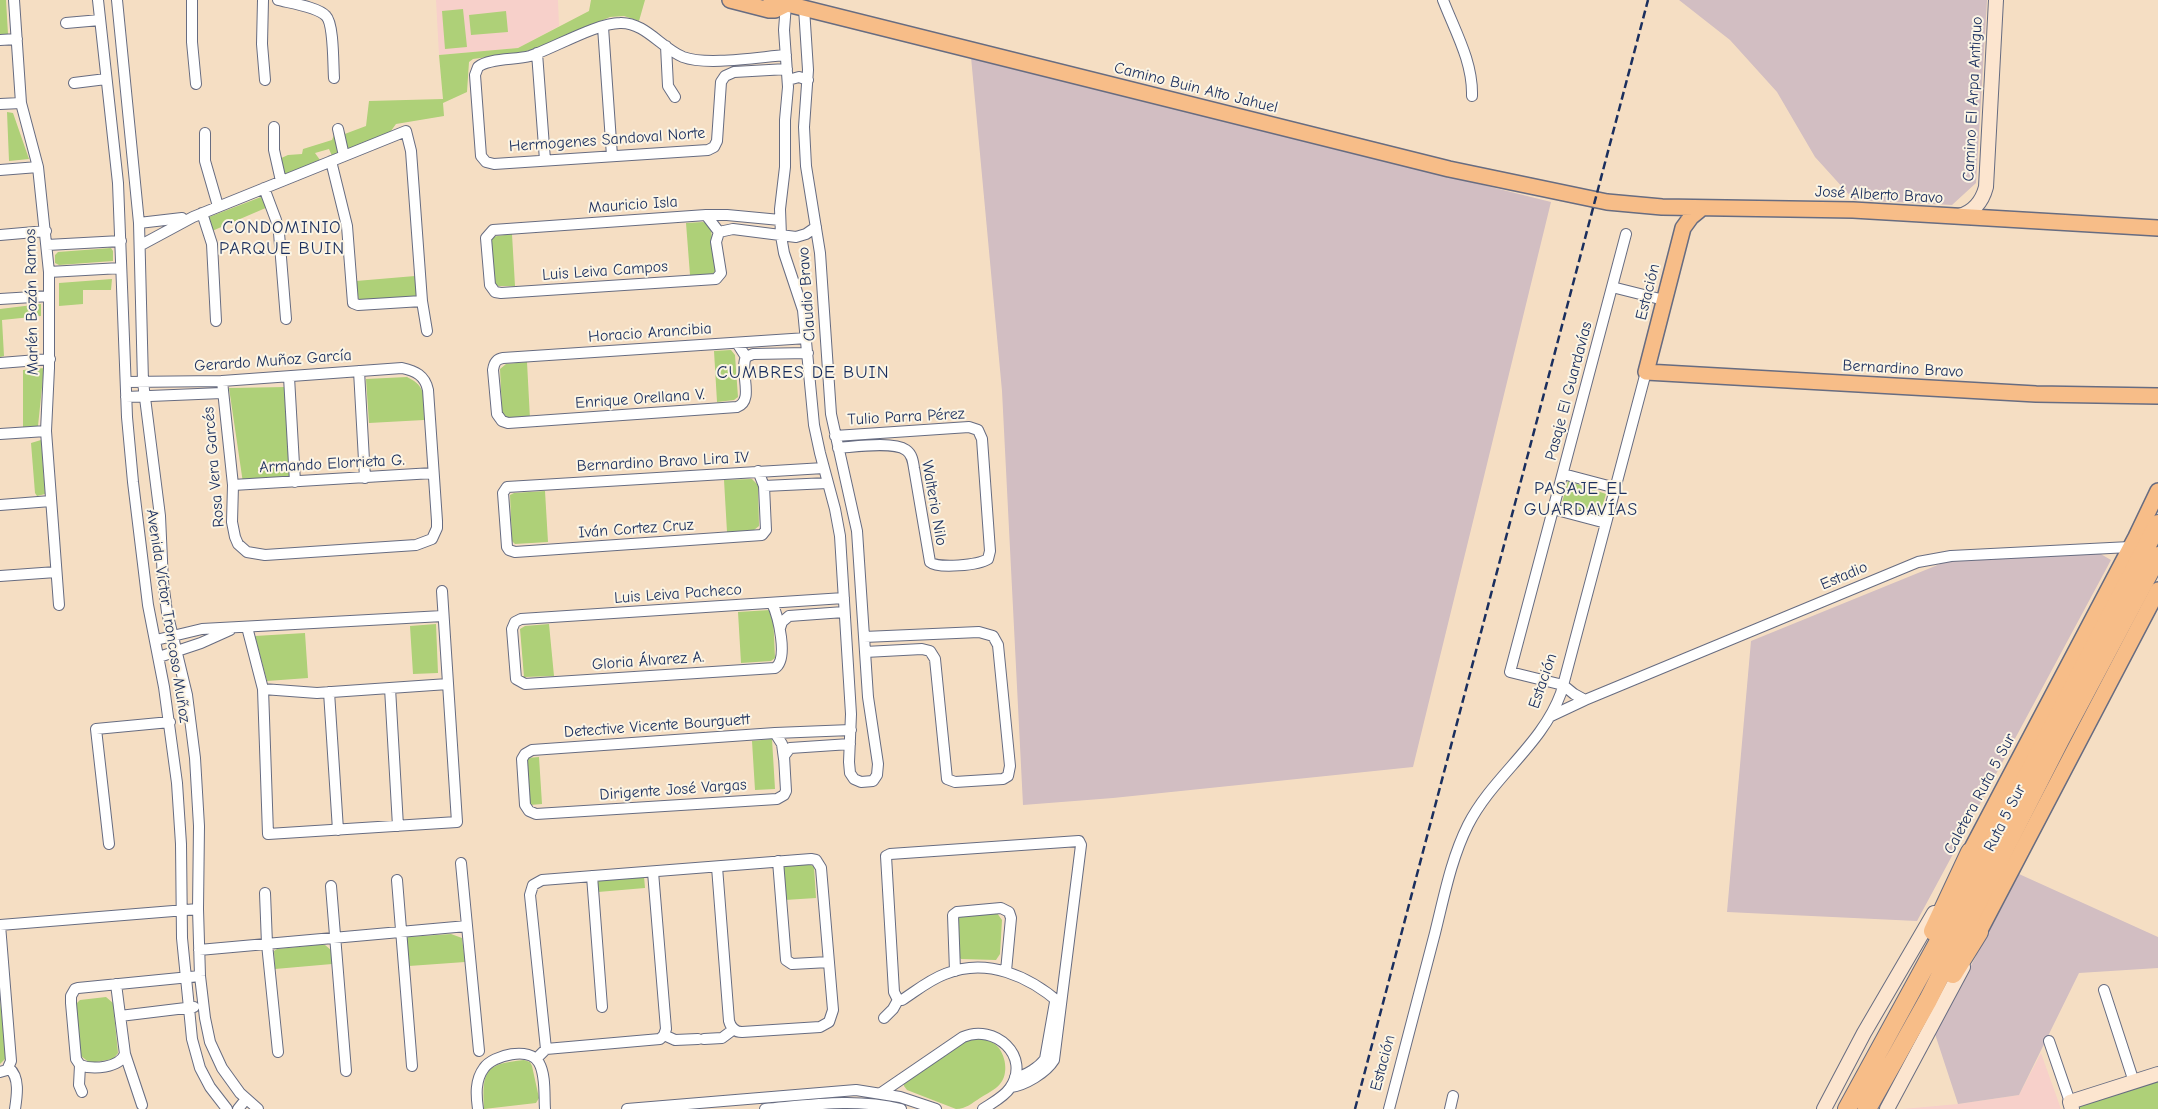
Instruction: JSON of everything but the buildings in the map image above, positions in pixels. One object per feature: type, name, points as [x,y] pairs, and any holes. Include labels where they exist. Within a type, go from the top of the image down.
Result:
[{"type":"highway","name":"Ruta 5 Sur","points":[[1847,1109],[1993,842],[2158,524]]},
{"type":"highway","name":"Ruta 5 Sur","points":[[1867,1109],[1928,1000],[2055,749],[2158,556]]},
{"type":"highway","points":[[1898,1018],[1936,924],[1970,852]]},
{"type":"highway","points":[[1877,1092],[1979,932]]},
{"type":"main road","name":"Camino Buin Alto Jahuel","points":[[730,0],[769,10],[775,10],[778,2],[804,8],[1449,169],[1598,201]]},
{"type":"main road","name":"Camino El Arpa Antiguo","points":[[1959,216],[1969,212],[1978,205],[1986,187],[1996,0]]},
{"type":"main road","name":"José Alberto Bravo","points":[[1598,201],[1662,207],[1820,209],[2158,228]]},
{"type":"main road","points":[[1662,207],[1675,220],[1679,240]]},
{"type":"main road","name":"Estación","points":[[1646,372],[1679,240],[1687,222],[1702,208]]},
{"type":"main road","name":"Bernardino Bravo","points":[[1646,372],[2036,394],[2158,396]]},
{"type":"main road","name":"Caletera Ruta 5 Sur","points":[[1824,1109],[1864,1032],[1970,852],[2158,491]]},
{"type":"main road","points":[[1887,1109],[1963,968],[1979,932],[2158,590]]},
{"type":"main road","points":[[2071,1106],[2158,1074]]},
{"type":"street","name":"Marlén Bozán Ramos","points":[[14,0],[21,103],[38,167],[46,231],[49,272],[50,359],[46,431],[59,605]]},
{"type":"street","name":"Avenida Víctor Troncoso Muñoz","points":[[98,0],[118,183],[127,417],[142,557],[175,760],[182,844],[181,911],[188,1008],[197,1060],[210,1087],[227,1109]]},
{"type":"street","name":"Avenida Víctor Troncoso Muñoz","points":[[117,0],[139,223],[144,397],[160,516],[163,582],[190,713],[197,779],[200,976],[210,1042],[226,1076],[252,1106]]},
{"type":"street","points":[[192,0],[192,42],[196,84]]},
{"type":"street","points":[[262,0],[262,44],[265,80]]},
{"type":"street","points":[[278,0],[318,11],[327,16],[330,26],[334,78]]},
{"type":"street","points":[[1442,0],[1467,60],[1471,75],[1472,96]]},
{"type":"street","name":"Claudio Bravo","points":[[778,2],[784,30],[788,74],[784,131],[785,167],[780,220],[781,236],[784,253],[802,305],[807,338],[814,425],[838,521],[850,698],[850,769],[852,776],[861,782],[873,780],[877,775],[878,764],[868,698],[859,553],[853,504],[832,420],[820,253],[808,184],[804,147],[808,80],[804,8]]},
{"type":"street","points":[[66,22],[100,20]]},
{"type":"street","points":[[545,160],[537,53],[602,27],[620,23],[633,25],[688,58],[710,60],[786,55]]},
{"type":"street","points":[[602,27],[612,156]]},
{"type":"street","points":[[0,40],[17,39]]},
{"type":"street","points":[[666,46],[668,86],[675,97]]},
{"type":"street","name":"Hermogenes Sandoval Norte","points":[[537,53],[522,58],[480,65],[476,70],[480,152],[486,162],[494,164],[711,149],[716,144],[718,136],[721,82]]},
{"type":"street","points":[[710,60],[718,72],[721,82]]},
{"type":"street","points":[[721,82],[725,76],[734,72],[788,74],[808,80]]},
{"type":"street","points":[[74,83],[106,79]]},
{"type":"street","points":[[0,104],[21,103]]},
{"type":"street","points":[[274,127],[274,150],[281,181]]},
{"type":"street","points":[[338,129],[344,156]]},
{"type":"street","points":[[140,245],[218,206],[406,131],[411,151],[422,301],[427,331]]},
{"type":"street","points":[[205,133],[205,161],[218,206]]},
{"type":"street","points":[[114,145],[132,144]]},
{"type":"street","points":[[331,161],[347,226],[354,303],[358,305],[422,301]]},
{"type":"street","points":[[0,170],[38,167]]},
{"type":"street","points":[[264,188],[279,233],[286,319]]},
{"type":"street","points":[[139,223],[197,215]]},
{"type":"street","points":[[197,215],[212,244],[216,321]]},
{"type":"street","points":[[706,215],[719,232],[733,229],[781,236]]},
{"type":"street","name":"Mauricio Isla","points":[[493,290],[489,283],[486,241],[488,233],[497,229],[706,215],[780,220]]},
{"type":"street","name":"Claudio Bravo","points":[[781,236],[801,236],[816,227]]},
{"type":"street","points":[[0,234],[46,231]]},
{"type":"street","name":"Luis Leiva Campos","points":[[493,290],[500,293],[713,280],[720,276],[721,269],[716,242],[719,232]]},
{"type":"street","name":"Pasaje El Guardavías","points":[[1563,685],[1510,672],[1626,234]]},
{"type":"street","points":[[47,245],[120,241]]},
{"type":"street","points":[[49,272],[121,268]]},
{"type":"street","points":[[1612,287],[1664,300]]},
{"type":"street","points":[[0,299],[49,296]]},
{"type":"street","name":"Horacio Arancibia","points":[[502,421],[497,414],[493,370],[496,361],[503,358],[807,338]]},
{"type":"street","points":[[738,343],[746,357],[753,354],[808,353]]},
{"type":"street","name":"Enrique Orellana V.","points":[[502,421],[508,423],[738,407],[745,400],[744,364],[746,357]]},
{"type":"street","points":[[0,362],[50,359]]},
{"type":"street","name":"Gerardo Muñoz García","points":[[126,382],[222,381],[402,368],[420,374],[427,384],[433,473]]},
{"type":"street","points":[[359,371],[365,478]]},
{"type":"street","name":"Estación","points":[[1389,1109],[1448,882],[1462,840],[1482,802],[1540,733],[1551,716],[1563,685],[1646,372]]},
{"type":"street","points":[[289,377],[295,482]]},
{"type":"street","name":"Rosa Vera Garcés","points":[[222,381],[233,485],[233,531],[238,544],[250,553],[266,555],[416,545],[432,539],[437,521],[433,473]]},
{"type":"street","name":"Gerardo Muñoz García","points":[[126,397],[222,393]]},
{"type":"street","points":[[814,425],[825,425],[832,420]]},
{"type":"street","name":"Tulio Parra Pérez","points":[[835,436],[969,427],[978,430],[982,439],[989,557],[980,563],[939,567],[931,564]]},
{"type":"street","points":[[0,434],[46,431]]},
{"type":"street","name":"Walterio Nilo","points":[[905,449],[910,431]]},
{"type":"street","name":"Walterio Nilo","points":[[838,448],[894,445],[905,449],[912,457],[928,557],[931,564]]},
{"type":"street","name":"Bernardino Bravo Lira IV","points":[[509,550],[507,547],[504,493],[505,488],[509,486],[824,468]]},
{"type":"street","points":[[758,471],[764,486]]},
{"type":"street","name":"Armando Elorrieta G.","points":[[233,485],[433,473]]},
{"type":"street","points":[[1563,474],[1616,488]]},
{"type":"street","name":"Bernardino Bravo Lira IV","points":[[764,486],[828,483]]},
{"type":"street","name":"Iván Cortez Cruz","points":[[509,550],[515,552],[762,536],[765,533],[766,527],[764,486]]},
{"type":"street","points":[[0,505],[51,501]]},
{"type":"street","points":[[1553,509],[1606,523]]},
{"type":"street","name":"Estadio","points":[[1551,716],[1585,700],[1928,559],[1951,556],[2130,548]]},
{"type":"street","points":[[841,554],[859,553]]},
{"type":"street","points":[[0,576],[56,572]]},
{"type":"street","points":[[247,627],[264,689],[268,834],[457,822],[442,591]]},
{"type":"street","name":"Luis Leiva Pacheco","points":[[518,682],[512,629],[515,622],[521,619],[844,598]]},
{"type":"street","points":[[772,603],[780,628]]},
{"type":"street","points":[[780,628],[782,622],[789,616],[844,612]]},
{"type":"street","points":[[156,640],[202,629],[444,616]]},
{"type":"street","points":[[158,657],[201,643],[233,628]]},
{"type":"street","name":"Gloria Álvarez A.","points":[[518,682],[524,684],[773,668],[780,665],[782,658],[780,628]]},
{"type":"street","points":[[864,638],[979,632],[990,634],[996,638],[1010,766],[1009,774],[1003,778],[955,782],[947,779],[935,659],[928,651],[926,635]]},
{"type":"street","points":[[865,652],[928,651],[943,634]]},
{"type":"street","points":[[264,689],[329,692],[448,684]]},
{"type":"street","points":[[1563,685],[1585,700]]},
{"type":"street","points":[[390,688],[398,826]]},
{"type":"street","points":[[329,692],[338,830]]},
{"type":"street","points":[[850,698],[868,698]]},
{"type":"street","points":[[108,844],[96,729],[170,722]]},
{"type":"street","name":"Detective Vicente Bourguett","points":[[529,811],[525,805],[522,763],[524,756],[529,751],[775,733],[850,730]]},
{"type":"street","name":"Dirigente José Vargas","points":[[529,811],[536,814],[779,798],[786,791],[786,755],[775,733]]},
{"type":"street","points":[[786,755],[795,747],[850,744]]},
{"type":"street","points":[[898,1000],[894,992],[886,856],[890,854],[1077,840],[1081,845],[1058,1001],[1045,1059],[1031,1070],[1015,1077]]},
{"type":"street","points":[[546,1049],[530,892],[534,885],[542,880],[778,861],[816,860],[821,865],[829,962],[832,1015],[826,1025],[742,1032],[734,1029],[729,1021],[717,866]]},
{"type":"street","points":[[778,861],[786,960],[792,964],[829,962]]},
{"type":"street","points":[[461,863],[479,1051]]},
{"type":"street","points":[[536,1060],[546,1049],[660,1039],[664,1035],[666,1029],[653,872]]},
{"type":"street","points":[[592,876],[602,1007]]},
{"type":"street","points":[[397,880],[412,1066]]},
{"type":"street","points":[[331,886],[346,1071]]},
{"type":"street","points":[[265,893],[267,944],[278,1052]]},
{"type":"street","points":[[955,971],[953,915],[957,912],[1001,908],[1007,910],[1012,918],[1006,971]]},
{"type":"street","points":[[15,1109],[15,1077],[5,1070],[11,1060],[3,990],[0,925],[198,909]]},
{"type":"street","points":[[199,950],[467,926]]},
{"type":"street","points":[[898,1000],[902,1000],[938,977],[955,971],[983,968],[1006,971],[1031,982],[1058,1001]]},
{"type":"street","points":[[125,1054],[119,1062],[111,1065],[88,1067],[80,1065],[76,1059],[71,1003],[72,992],[78,988],[200,976]]},
{"type":"street","points":[[116,984],[125,1054],[142,1105]]},
{"type":"street","points":[[2104,990],[2134,1082]]},
{"type":"street","points":[[884,1018],[893,1009],[898,1000]]},
{"type":"street","points":[[983,1109],[1011,1087],[1026,1083],[1049,1068],[1054,1060],[1058,1001]]},
{"type":"street","points":[[120,1016],[204,1006]]},
{"type":"street","points":[[664,1035],[675,1040],[722,1038],[734,1029]]},
{"type":"street","points":[[881,1093],[963,1037],[978,1033],[996,1036],[1006,1044],[1016,1062],[1015,1077],[1011,1087]]},
{"type":"street","points":[[2049,1041],[2071,1106]]},
{"type":"street","points":[[478,1109],[477,1085],[485,1066],[502,1056],[527,1055],[536,1060],[541,1070],[545,1109]]},
{"type":"street","points":[[80,1065],[78,1074],[82,1092]]},
{"type":"street","points":[[210,1087],[220,1084],[226,1076]]},
{"type":"street","points":[[628,1109],[856,1090],[900,1096],[936,1109]]},
{"type":"street","points":[[822,1092],[826,1097],[823,1104]]},
{"type":"street","points":[[1450,1109],[1453,1096]]},
{"type":"street","points":[[765,1109],[823,1104],[900,1109]]},
{"type":"street","points":[[238,1109],[252,1106]]},
{"type":"shaded area","points":[[436,0],[558,0],[559,26],[518,48],[439,55]]},
{"type":"shaded area","points":[[1679,0],[1987,0],[1976,183],[1952,205],[1854,200],[1815,157],[1777,92],[1730,40]]},
{"type":"shaded area","points":[[971,57],[1551,202],[1413,767],[1113,798],[1023,805],[1002,391]]},
{"type":"shaded area","points":[[2099,553],[2111,560],[1917,921],[1727,912],[1751,641],[1945,562]]},
{"type":"shaded area","points":[[2019,874],[2158,937],[2158,968],[2079,973],[2019,1095],[1958,1104],[1935,1034]]},
{"type":"shaded area","points":[[2041,1053],[2061,1109],[1902,1109],[1958,1104],[2019,1095]]},
{"type":"green space","points":[[0,0],[6,0],[8,34],[0,34]]},
{"type":"green space","points":[[591,0],[645,0],[639,21],[624,16],[610,17],[535,49],[473,59],[469,62],[467,92],[443,103],[444,116],[396,124],[388,135],[347,150],[342,135],[366,126],[369,101],[443,99],[439,55],[518,48],[589,11]]},
{"type":"green space","points":[[463,9],[467,47],[445,49],[442,11]]},
{"type":"green space","points":[[506,11],[508,32],[471,35],[469,15]]},
{"type":"green space","points":[[7,112],[13,113],[29,159],[9,161]]},
{"type":"green space","points":[[334,135],[341,150],[332,156],[329,149],[315,153],[320,160],[284,176],[279,159],[288,155],[302,154],[303,149],[332,140]]},
{"type":"green space","points":[[261,197],[268,207],[212,231],[209,217]]},
{"type":"green space","points":[[703,222],[708,224],[711,231],[717,270],[711,275],[690,275],[686,223]]},
{"type":"green space","points":[[512,234],[515,286],[498,286],[494,283],[491,237]]},
{"type":"green space","points":[[111,248],[113,251],[113,261],[59,265],[55,263],[55,255],[58,252]]},
{"type":"green space","points":[[415,276],[419,288],[415,297],[359,301],[356,281]]},
{"type":"green space","points":[[112,279],[111,290],[83,290],[83,304],[59,306],[59,283]]},
{"type":"green space","points":[[41,304],[41,316],[2,320],[4,356],[0,357],[0,309]]},
{"type":"green space","points":[[731,350],[735,355],[738,397],[734,400],[717,402],[714,351]]},
{"type":"green space","points":[[527,362],[530,419],[507,419],[502,411],[500,369],[506,364]]},
{"type":"green space","points":[[44,368],[38,426],[23,427],[23,370]]},
{"type":"green space","points":[[407,377],[418,385],[423,394],[424,420],[369,423],[366,379]]},
{"type":"green space","points":[[286,387],[292,481],[243,483],[229,388]]},
{"type":"green space","points":[[41,440],[45,494],[37,496],[35,493],[31,443]]},
{"type":"green space","points":[[752,479],[758,485],[759,526],[754,530],[727,532],[724,480]]},
{"type":"green space","points":[[1568,481],[1606,494],[1599,517],[1561,506]]},
{"type":"green space","points":[[545,491],[548,542],[515,544],[512,541],[510,495],[514,493]]},
{"type":"green space","points":[[770,610],[773,614],[775,658],[771,661],[741,663],[738,612]]},
{"type":"green space","points":[[436,624],[438,673],[413,674],[410,626]]},
{"type":"green space","points":[[549,624],[554,676],[524,677],[520,629],[525,626]]},
{"type":"green space","points":[[305,633],[308,678],[267,681],[255,636]]},
{"type":"green space","points":[[772,739],[775,789],[755,790],[752,741]]},
{"type":"green space","points":[[539,757],[542,804],[530,805],[527,758]]},
{"type":"green space","points":[[808,863],[814,867],[816,898],[785,900],[783,864]]},
{"type":"green space","points":[[644,876],[645,888],[598,892],[597,881]]},
{"type":"green space","points":[[997,913],[1002,920],[1000,954],[996,960],[961,959],[957,955],[955,919],[960,915]]},
{"type":"green space","points":[[451,934],[462,938],[465,962],[409,966],[406,941],[408,937]]},
{"type":"green space","points":[[325,945],[331,950],[332,964],[275,969],[274,951],[277,949]]},
{"type":"green space","points":[[106,997],[113,1003],[118,1053],[113,1059],[90,1063],[81,1056],[76,1004],[80,1000]]},
{"type":"green space","points":[[0,1000],[6,1058],[0,1064]]},
{"type":"green space","points":[[974,1038],[994,1043],[1002,1053],[1005,1075],[1000,1084],[993,1090],[969,1105],[956,1109],[907,1090],[904,1086],[904,1083],[964,1041]]},
{"type":"green space","points":[[524,1060],[530,1062],[532,1066],[539,1098],[536,1103],[484,1109],[485,1077],[489,1071],[501,1064]]},
{"type":"green space","points":[[2158,1079],[2158,1109],[2078,1109],[2082,1103]]},
{"type":"railway","points":[[1355,1109],[1648,0]]},
{"type":"district","name":"CONDOMINIO PARQUE BUIN","points":[[282,238]]},
{"type":"district","name":"CUMBRES DE BUIN","points":[[803,373]]},
{"type":"district","name":"PASAJE EL GUARDAVÍAS","points":[[1581,499]]}]
